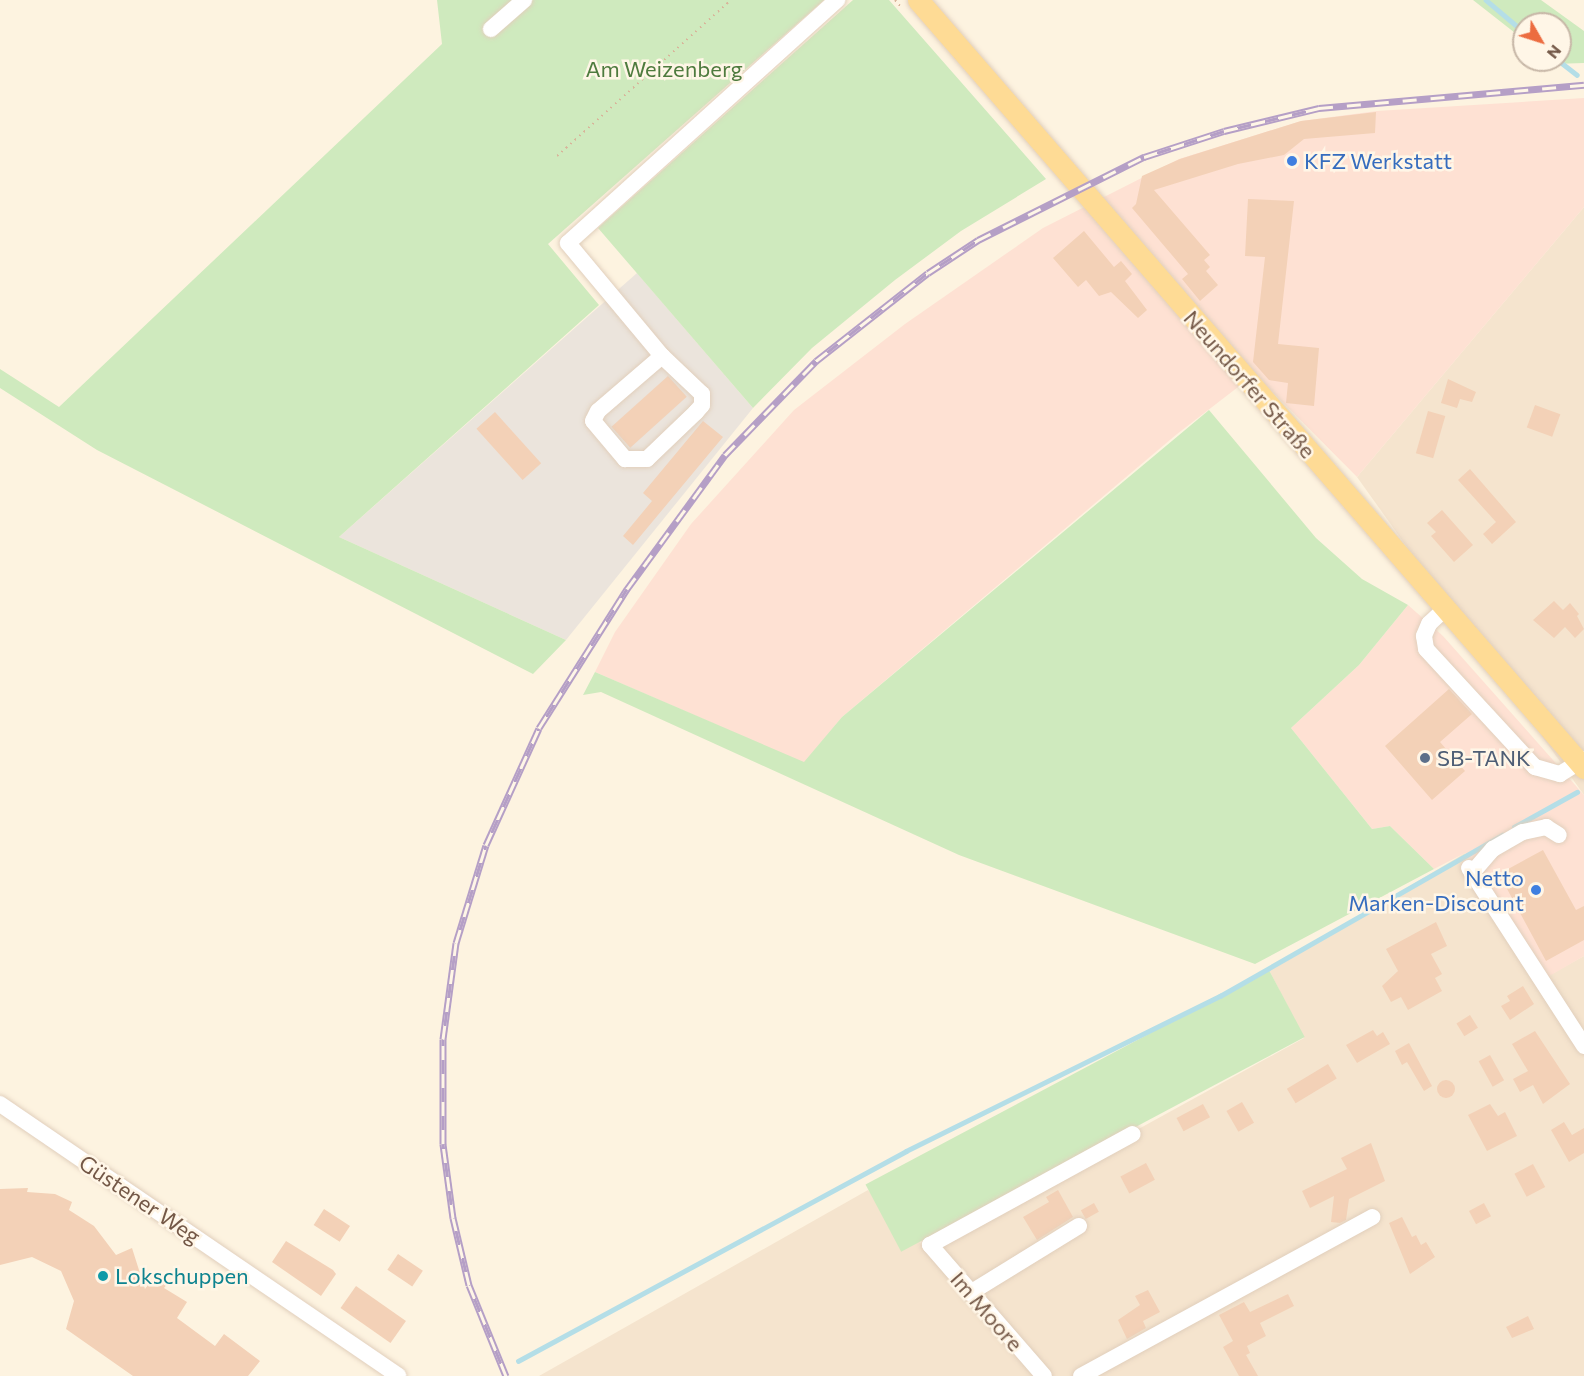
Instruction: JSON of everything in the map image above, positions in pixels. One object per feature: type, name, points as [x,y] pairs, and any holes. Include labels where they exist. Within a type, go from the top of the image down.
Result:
[{"type":"main road","name":"Neundorfer Straße","points":[[918,0],[1582,763]]},
{"type":"street","points":[[490,29],[524,0]]},
{"type":"street","points":[[662,356],[598,411],[593,421],[625,459],[647,459],[702,405],[697,388],[662,356],[568,243],[837,0]]},
{"type":"street","points":[[1446,608],[1429,624],[1424,636],[1426,649],[1535,767],[1560,774],[1582,763]]},
{"type":"street","points":[[1559,835],[1546,827],[1523,832],[1493,849],[1470,870],[1584,1046]]},
{"type":"street","name":"Güstener Weg","points":[[0,1104],[398,1376]]},
{"type":"street","name":"Im Moore","points":[[1044,1376],[930,1245],[1133,1134]]},
{"type":"street","points":[[1081,1376],[1373,1217]]},
{"type":"street","points":[[970,1293],[1079,1226]]},
{"type":"path","points":[[557,156],[731,0]]},
{"type":"shaded area","points":[[1584,98],[1584,207],[1357,477],[1255,374],[1177,434],[842,717],[804,763],[595,672],[615,632],[691,524],[794,410],[905,324],[1043,228],[1179,159],[1301,121],[1377,111]]},
{"type":"shaded area","points":[[1584,207],[1584,795],[1357,477]]},
{"type":"shaded area","points":[[637,273],[753,408],[566,640],[339,537]]},
{"type":"shaded area","points":[[1408,605],[1443,636],[1584,795],[1584,956],[1546,978],[1465,853],[1434,869],[1390,826],[1372,829],[1291,728],[1359,665]]},
{"type":"shaded area","points":[[1465,853],[1546,977],[1584,956],[1584,1376],[539,1376],[868,1190],[924,1247],[1304,1038],[1269,970]]},
{"type":"green space","name":"Am Weizenberg","points":[[437,0],[824,0],[548,244],[599,305],[339,537],[566,640],[533,674],[97,450],[0,388],[0,369],[59,407],[442,44]]},
{"type":"green space","points":[[853,0],[889,0],[1046,179],[961,231],[895,280],[812,348],[753,408],[598,228]]},
{"type":"green space","points":[[1473,0],[1541,0],[1558,12],[1512,12],[1512,31]]},
{"type":"green space","points":[[1572,22],[1584,31],[1584,63],[1572,63]]},
{"type":"green space","points":[[1209,410],[1316,538],[1362,579],[1408,605],[1359,665],[1291,728],[1372,829],[1390,826],[1434,869],[1255,964],[959,855],[601,692],[583,695],[595,672],[804,762],[842,717]]},
{"type":"green space","points":[[1269,970],[1305,1037],[901,1252],[865,1185]]},
{"type":"building","points":[[1376,112],[1375,133],[1304,139],[1284,155],[1238,164],[1154,190],[1210,255],[1204,260],[1210,267],[1206,271],[1218,285],[1200,301],[1182,279],[1188,274],[1132,208],[1136,204],[1142,176],[1180,159],[1301,121]]},
{"type":"building","points":[[1248,199],[1294,201],[1278,344],[1319,348],[1314,406],[1286,403],[1288,383],[1269,380],[1253,362],[1265,257],[1245,256]]},
{"type":"building","points":[[1084,231],[1114,267],[1121,261],[1132,274],[1125,281],[1147,310],[1138,318],[1111,292],[1099,296],[1086,280],[1078,287],[1053,258]]},
{"type":"building","points":[[668,376],[687,397],[630,448],[612,427]]},
{"type":"building","points":[[1448,379],[1476,392],[1472,402],[1460,399],[1457,408],[1441,403]]},
{"type":"building","points":[[1535,405],[1560,414],[1552,437],[1527,428]]},
{"type":"building","points":[[1428,411],[1445,416],[1433,458],[1416,453]]},
{"type":"building","points":[[495,412],[541,463],[523,480],[476,429]]},
{"type":"building","points":[[703,421],[723,437],[633,545],[623,536],[652,501],[643,493]]},
{"type":"building","points":[[1470,469],[1516,522],[1492,544],[1483,534],[1496,522],[1458,480]]},
{"type":"building","points":[[1442,510],[1473,545],[1454,562],[1431,536],[1436,532],[1427,523]]},
{"type":"building","points":[[1554,601],[1563,610],[1570,603],[1579,614],[1577,616],[1584,629],[1575,638],[1565,627],[1554,638],[1533,620]]},
{"type":"building","name":"SB-TANK","points":[[1449,689],[1472,714],[1440,742],[1465,771],[1432,800],[1385,746]]},
{"type":"building","name":"Netto Marken-Discount","points":[[1543,850],[1576,910],[1584,906],[1584,940],[1546,961],[1499,874]]},
{"type":"building","points":[[1436,922],[1447,946],[1431,954],[1442,974],[1435,978],[1442,991],[1408,1010],[1401,997],[1391,1002],[1382,986],[1398,971],[1386,949]]},
{"type":"building","points":[[1523,986],[1534,1004],[1510,1020],[1501,1006],[1510,1001],[1507,996]]},
{"type":"building","points":[[1470,1015],[1478,1028],[1464,1036],[1456,1023]]},
{"type":"building","points":[[1373,1030],[1377,1036],[1383,1032],[1390,1044],[1357,1063],[1346,1045]]},
{"type":"building","points":[[1535,1031],[1570,1084],[1543,1104],[1533,1085],[1520,1092],[1513,1079],[1528,1071],[1512,1044]]},
{"type":"building","points":[[1409,1043],[1432,1086],[1424,1091],[1407,1062],[1402,1065],[1395,1051]]},
{"type":"building","points":[[1490,1055],[1504,1080],[1493,1087],[1479,1061]]},
{"type":"building","points":[[1328,1064],[1337,1079],[1296,1103],[1287,1089]]},
{"type":"building","points":[[1446,1080],[1452,1083],[1455,1089],[1452,1095],[1446,1098],[1440,1095],[1437,1089],[1440,1083]]},
{"type":"building","points":[[1242,1102],[1254,1123],[1238,1132],[1226,1111]]},
{"type":"building","points":[[1203,1104],[1210,1117],[1184,1131],[1177,1118]]},
{"type":"building","points":[[1490,1104],[1498,1116],[1505,1112],[1517,1136],[1487,1151],[1468,1115]]},
{"type":"building","points":[[1564,1122],[1572,1135],[1584,1128],[1584,1153],[1569,1162],[1551,1130]]},
{"type":"building","points":[[1371,1143],[1385,1181],[1349,1199],[1346,1220],[1340,1223],[1331,1222],[1334,1196],[1310,1208],[1302,1191],[1347,1169],[1341,1158]]},
{"type":"building","points":[[1146,1163],[1155,1180],[1129,1193],[1120,1177]]},
{"type":"building","points":[[1533,1164],[1545,1187],[1527,1197],[1514,1174]]},
{"type":"building","name":"Lokschuppen","points":[[28,1188],[27,1192],[55,1194],[72,1202],[69,1210],[94,1226],[116,1255],[132,1248],[145,1289],[156,1274],[168,1283],[164,1288],[187,1302],[177,1318],[215,1346],[224,1334],[260,1361],[248,1376],[133,1376],[66,1329],[74,1301],[61,1271],[32,1257],[0,1265],[0,1189]]},
{"type":"building","points":[[1058,1190],[1073,1217],[1037,1240],[1023,1217],[1049,1202],[1046,1197]]},
{"type":"building","points":[[1094,1203],[1099,1212],[1086,1219],[1081,1210]]},
{"type":"building","points":[[1484,1203],[1491,1216],[1476,1224],[1469,1211]]},
{"type":"building","points":[[324,1209],[350,1226],[340,1242],[314,1225]]},
{"type":"building","points":[[1402,1217],[1412,1237],[1416,1235],[1421,1245],[1426,1242],[1435,1257],[1410,1274],[1389,1223]]},
{"type":"building","points":[[286,1241],[336,1274],[321,1296],[272,1262]]},
{"type":"building","points":[[398,1254],[423,1271],[412,1287],[387,1270]]},
{"type":"building","points":[[356,1286],[406,1321],[390,1343],[341,1308]]},
{"type":"building","points":[[1148,1290],[1160,1312],[1143,1321],[1146,1328],[1127,1339],[1118,1320],[1140,1305],[1135,1296]]},
{"type":"building","points":[[1288,1294],[1294,1306],[1260,1323],[1266,1336],[1247,1346],[1250,1353],[1246,1355],[1258,1376],[1239,1376],[1223,1347],[1233,1341],[1219,1315],[1244,1302],[1250,1312]]},
{"type":"building","points":[[1528,1316],[1534,1329],[1512,1338],[1506,1327]]},
{"type":"waterway","points":[[1486,0],[1512,22]]},
{"type":"waterway","points":[[1572,71],[1577,75]]},
{"type":"waterway","points":[[1514,827],[1577,792]]},
{"type":"waterway","points":[[518,1361],[906,1151],[1220,996],[1502,835]]},
{"type":"railway","points":[[506,1376],[469,1285],[453,1218],[443,1144],[443,1039],[456,943],[486,845],[539,728],[627,589],[725,455],[816,361],[928,273],[978,240],[1144,157],[1224,131],[1319,108],[1584,85]]},
{"type":"place","name":"KFZ Werkstatt","points":[[1292,161]]},
{"type":"place","name":"SB-TANK","points":[[1425,758]]},
{"type":"place","name":"Netto Marken-Discount","points":[[1536,890]]},
{"type":"place","name":"Lokschuppen","points":[[103,1276]]}]
